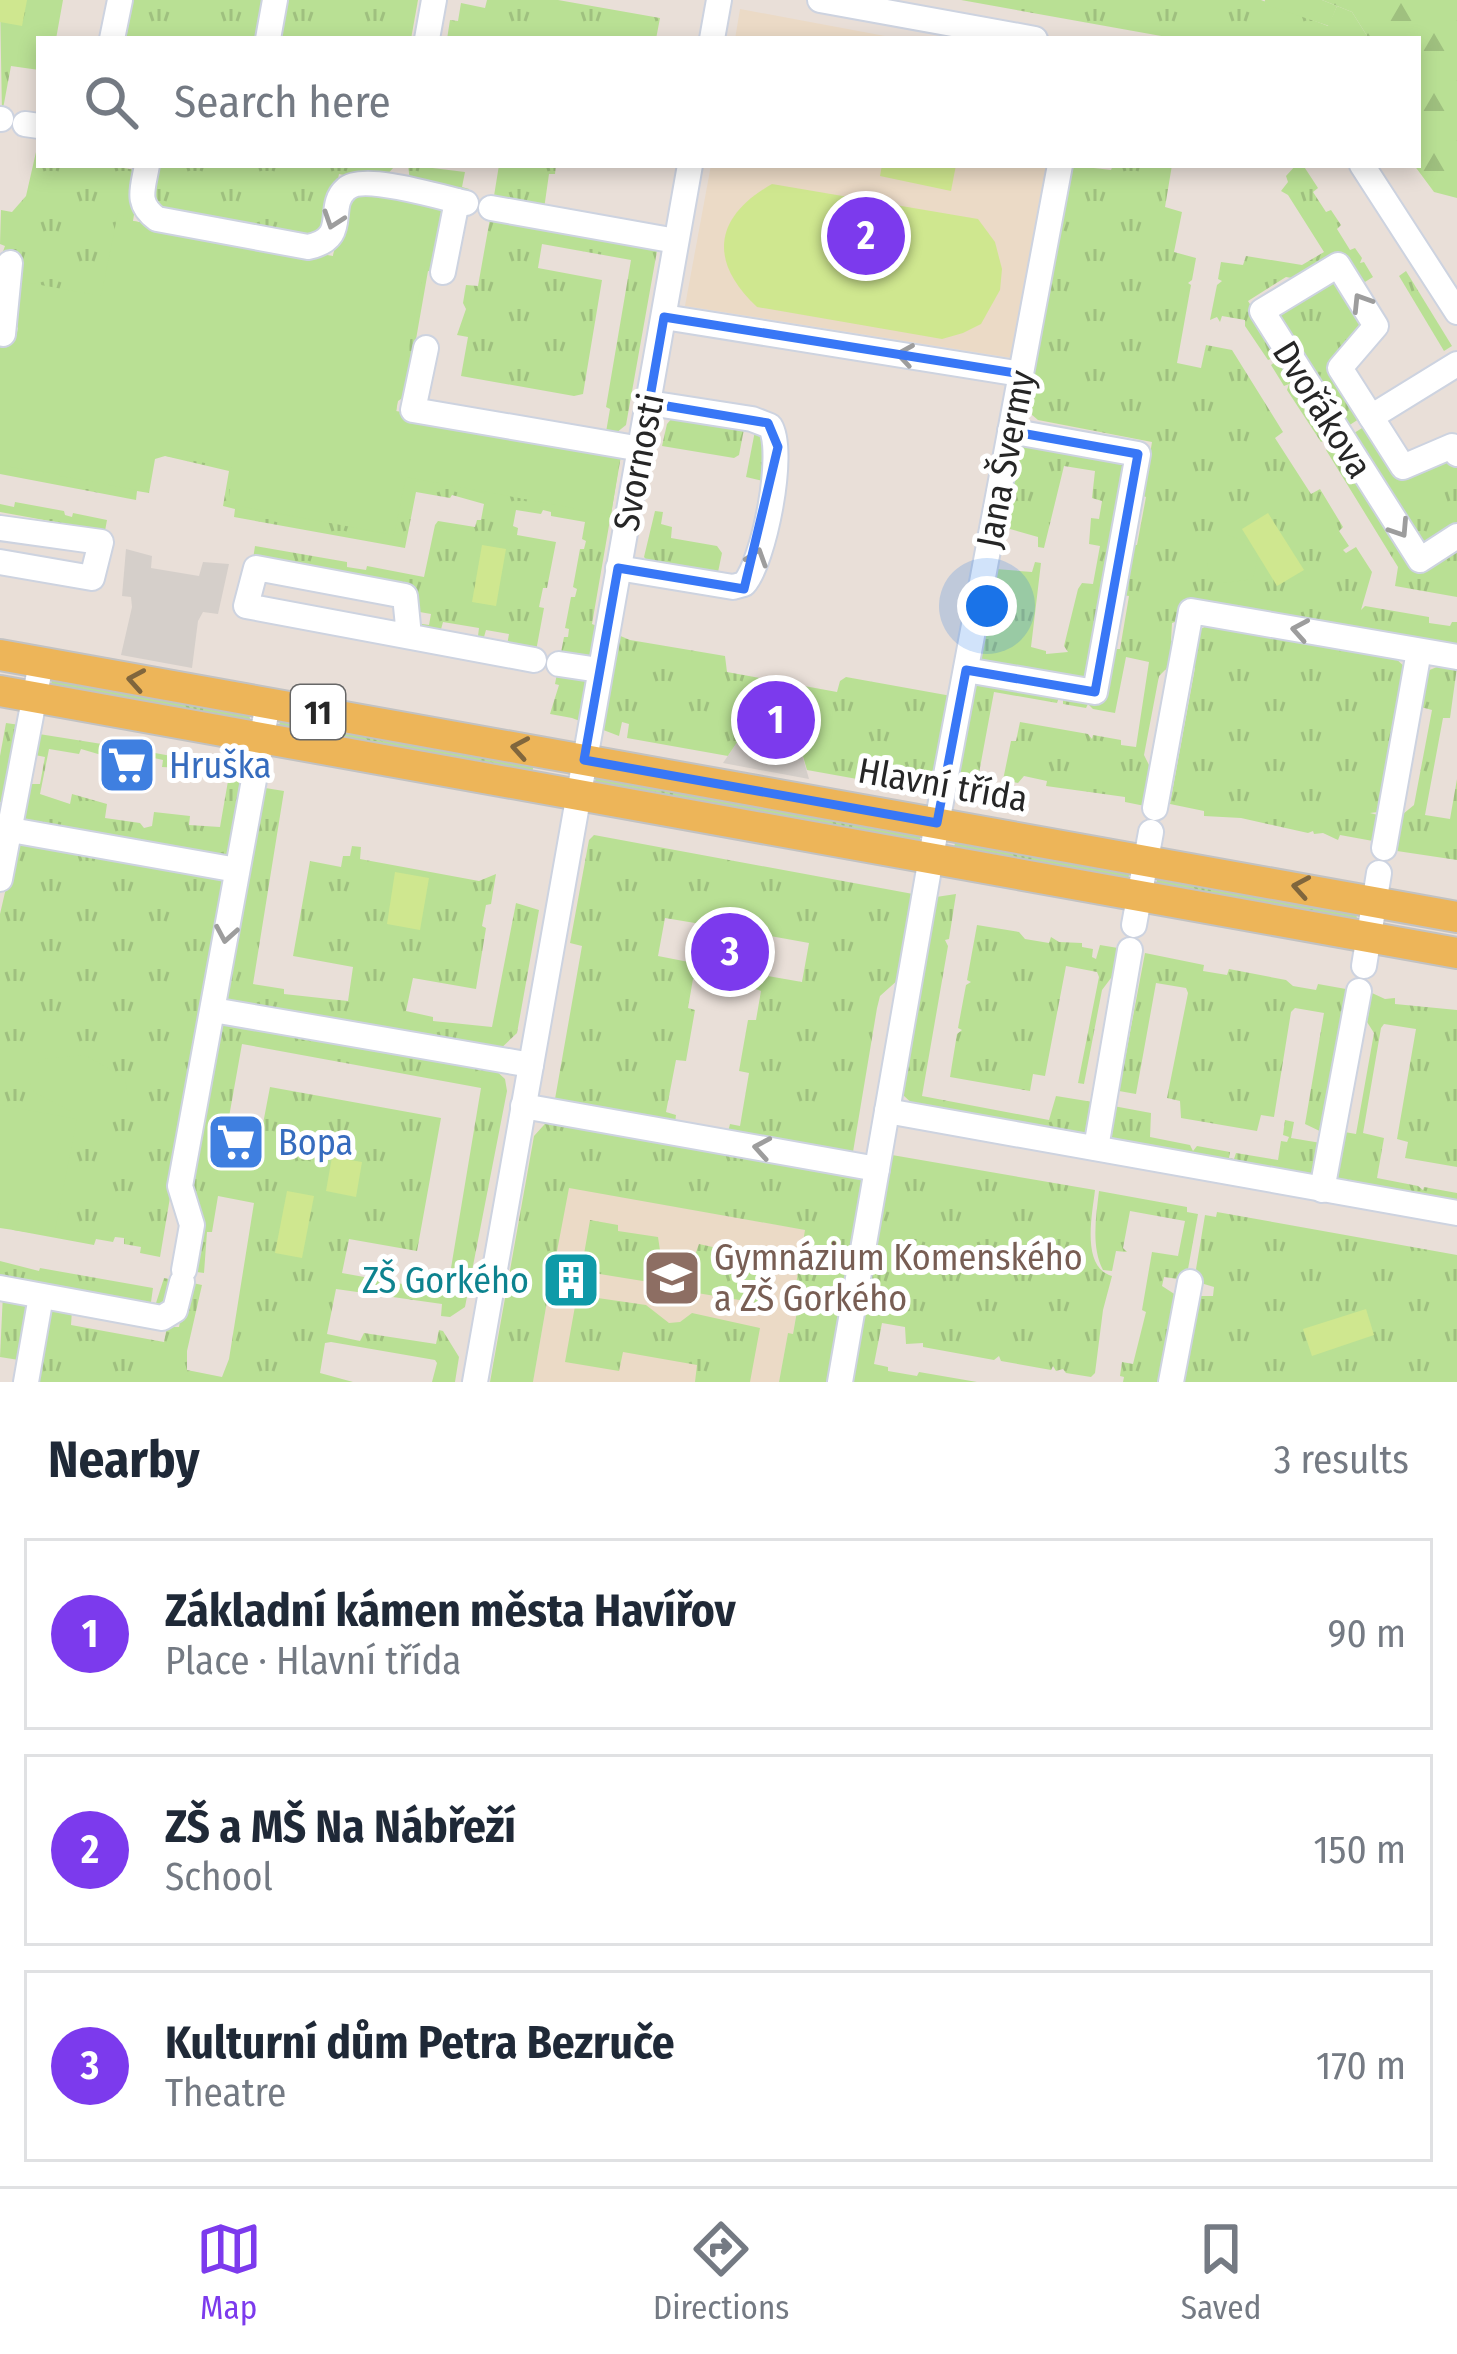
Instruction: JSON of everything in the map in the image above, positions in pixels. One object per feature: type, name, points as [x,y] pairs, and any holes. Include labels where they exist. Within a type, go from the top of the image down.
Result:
[{"type":"main road","name":"Hlavní třída","points":[[0,655],[937,823],[1150,833],[1380,874],[1457,917]]},
{"type":"main road","name":"11","points":[[0,691],[931,858],[1134,923],[1364,965],[1457,952]]},
{"type":"street","points":[[113,36],[120,0]]},
{"type":"street","points":[[269,36],[275,0]]},
{"type":"street","points":[[428,36],[434,0]]},
{"type":"street","points":[[713,36],[719,0]]},
{"type":"street","points":[[820,0],[1018,36]]},
{"type":"street","points":[[146,168],[140,200],[157,219],[308,247],[322,244],[334,231],[341,193],[348,186],[402,177],[471,204],[676,241]]},
{"type":"street","name":"Svornosti","points":[[584,760],[689,168]]},
{"type":"street","name":"Jana Švermy","points":[[840,1382],[937,823],[1059,168]]},
{"type":"street","points":[[1365,168],[1457,312]]},
{"type":"street","points":[[443,272],[471,204]]},
{"type":"street","points":[[2,334],[10,263]]},
{"type":"street","name":"Dvořákova","points":[[1457,454],[1452,446],[1403,467],[1340,368],[1376,326],[1338,265],[1262,311],[1420,560],[1457,536]]},
{"type":"street","points":[[664,317],[1021,374]]},
{"type":"street","points":[[426,348],[413,410],[641,448]]},
{"type":"street","points":[[1371,417],[1457,364]]},
{"type":"street","points":[[618,568],[744,584],[755,568],[765,532],[778,447],[770,426],[649,403]]},
{"type":"street","points":[[966,670],[1095,692],[1138,454],[1010,431]]},
{"type":"street","points":[[0,528],[101,542],[92,578],[0,562]]},
{"type":"street","points":[[409,636],[405,596],[256,568],[246,606],[546,662],[599,670]]},
{"type":"street","points":[[1096,1148],[1191,611],[1457,657]]},
{"type":"street","points":[[1322,1190],[1419,651]]},
{"type":"street","points":[[0,879],[41,662]]},
{"type":"street","points":[[0,1288],[162,1318],[175,1310],[191,1225],[180,1186],[268,703]]},
{"type":"street","points":[[475,1382],[584,760]]},
{"type":"street","points":[[11,830],[237,869]]},
{"type":"street","points":[[213,1010],[531,1065]]},
{"type":"street","points":[[524,1106],[877,1169]]},
{"type":"street","points":[[887,1111],[1457,1214]]},
{"type":"street","points":[[1171,1382],[1190,1282]]},
{"type":"street","points":[[26,1382],[41,1296]]},
{"type":"highlighted area","points":[[664,317],[1021,374],[1010,431],[1138,454],[1095,692],[966,670],[937,823],[584,760],[618,568],[744,589],[778,447],[768,423],[649,403]]},
{"type":"shaded area","points":[[740,9],[885,36],[736,36]]},
{"type":"shaded area","points":[[710,168],[1047,168],[1012,358],[685,306]]},
{"type":"shaded area","points":[[126,549],[152,556],[151,568],[199,576],[203,562],[229,564],[218,614],[203,612],[198,621],[192,668],[121,655],[132,607],[131,597],[122,596]]},
{"type":"shaded area","points":[[758,711],[792,719],[809,779],[723,763]]},
{"type":"shaded area","name":"Gymnázium Komenského a ZŠ Gorkého","points":[[568,1187],[806,1230],[792,1308],[797,1310],[793,1334],[788,1334],[779,1382],[533,1382],[549,1290],[544,1289],[549,1266],[554,1266]]},
{"type":"green space","points":[[0,0],[63,0],[57,36],[36,36],[36,70],[11,66],[2,114]]},
{"type":"green space","points":[[0,0],[27,0],[22,26],[0,22]]},
{"type":"green space","points":[[133,0],[418,0],[412,36],[127,36]]},
{"type":"green space","points":[[487,0],[558,0],[660,18],[657,36],[447,36],[450,20],[458,21],[461,3],[485,8]]},
{"type":"green space","points":[[961,0],[1261,0],[1328,26],[1337,6],[1352,12],[1367,36],[1161,36]]},
{"type":"green space","points":[[1265,0],[1322,0],[1337,6],[1329,26],[1264,4]]},
{"type":"green space","points":[[1322,0],[1457,0],[1457,198],[1434,192],[1416,168],[1421,168],[1421,36],[1367,36],[1352,12]]},
{"type":"green space","points":[[36,152],[36,168],[141,171],[133,221],[333,257],[344,203],[442,273],[428,271],[415,345],[421,347],[400,374],[396,414],[621,456],[592,624],[630,640],[725,656],[727,672],[837,692],[846,677],[957,697],[960,684],[975,686],[992,680],[1104,701],[1106,649],[1120,649],[1129,596],[1116,594],[1125,544],[1137,545],[1146,497],[1134,493],[1143,456],[1150,454],[1152,442],[1038,420],[1025,409],[1067,168],[1172,168],[1165,207],[1182,212],[1174,252],[1196,258],[1177,363],[1201,368],[1206,345],[1232,350],[1283,432],[1275,438],[1311,494],[1320,489],[1343,527],[1339,531],[1349,546],[1343,550],[1356,547],[1372,572],[1361,610],[1365,606],[1429,617],[1429,623],[1450,626],[1457,622],[1457,645],[1450,655],[1445,643],[1434,641],[1416,650],[1411,637],[1247,619],[1242,606],[1224,605],[1224,615],[1219,602],[1201,601],[1186,618],[1172,623],[1171,641],[1182,638],[1177,667],[1168,667],[1159,676],[1144,755],[1151,769],[1145,806],[1125,802],[1125,797],[1046,786],[1047,781],[1024,776],[1018,783],[1003,780],[1020,722],[1088,734],[1092,739],[1093,735],[1121,740],[1121,745],[1136,747],[1149,662],[1126,657],[1115,713],[1088,704],[1086,708],[1058,699],[1057,703],[994,692],[974,800],[807,770],[792,719],[759,711],[728,756],[627,738],[629,724],[622,722],[619,736],[550,714],[559,685],[555,684],[564,637],[568,637],[565,628],[571,597],[577,589],[573,587],[580,549],[586,541],[582,539],[585,522],[543,510],[541,514],[516,510],[513,526],[518,528],[517,535],[556,542],[539,607],[544,608],[536,651],[507,645],[509,634],[486,630],[484,637],[478,636],[479,628],[443,622],[440,633],[420,628],[416,623],[429,625],[431,614],[414,611],[417,589],[253,559],[255,546],[347,562],[347,567],[424,577],[438,521],[475,527],[484,504],[416,492],[405,548],[234,517],[235,509],[223,506],[229,471],[165,456],[155,459],[149,493],[137,491],[136,500],[0,474],[0,340],[16,342],[19,330],[1,257],[5,246],[0,244],[1,210],[12,212],[26,196]]},
{"type":"green space","points":[[153,168],[393,168],[377,179],[339,174],[329,227],[319,239],[154,211]]},
{"type":"green space","points":[[408,168],[465,172],[462,187],[469,189],[468,197],[410,181]]},
{"type":"green space","points":[[499,168],[556,168],[555,174],[549,174],[544,209],[493,202]]},
{"type":"green space","points":[[881,168],[955,168],[951,191],[880,176]]},
{"type":"green space","points":[[1293,168],[1305,168],[1318,188],[1313,192],[1326,212],[1331,210],[1350,250],[1355,248],[1360,263],[1364,262],[1373,277],[1360,285],[1341,257],[1304,280],[1286,277],[1248,301],[1416,567],[1457,543],[1457,597],[1395,586],[1398,567],[1326,450],[1330,446],[1326,439],[1321,442],[1287,390],[1289,384],[1284,386],[1271,365],[1273,358],[1268,360],[1245,320],[1222,316],[1220,322],[1217,317],[1210,320],[1217,285],[1222,281],[1218,279],[1221,262],[1243,265],[1246,256],[1302,265],[1324,252],[1281,191],[1288,182],[1286,176]]},
{"type":"green space","points":[[772,184],[978,219],[995,242],[1002,269],[1000,290],[981,324],[942,339],[757,307],[731,273],[724,241],[738,211]]},
{"type":"green space","points":[[357,191],[451,205],[440,267],[425,265],[408,351],[419,353],[407,395],[398,401],[396,411],[621,452],[611,515],[406,477],[394,535],[228,504],[233,468],[155,454],[147,492],[0,465],[0,339],[15,341],[18,328],[12,319],[19,281],[101,296],[118,213],[133,221],[333,256],[344,202]]},
{"type":"green space","points":[[491,213],[657,251],[626,425],[616,433],[606,432],[610,409],[606,407],[631,260],[542,244],[538,268],[602,280],[583,394],[461,376],[468,337],[457,335],[466,309],[466,285],[478,286]]},
{"type":"green space","points":[[1406,271],[1452,346],[1444,351],[1399,276]]},
{"type":"green space","points":[[1329,282],[1338,284],[1366,319],[1332,366],[1362,417],[1342,430],[1278,322],[1279,315]]},
{"type":"green space","points":[[673,417],[744,429],[739,455],[662,446]]},
{"type":"green space","points":[[1367,425],[1401,474],[1439,460],[1457,465],[1457,530],[1434,544],[1419,544],[1346,438]]},
{"type":"green space","points":[[755,431],[765,439],[763,481],[746,477]]},
{"type":"green space","points":[[1020,438],[1117,449],[1124,469],[1091,674],[1080,684],[985,667],[980,660],[996,569],[1032,572],[1035,562],[1041,563],[1031,647],[1046,654],[1068,652],[1064,646],[1078,589],[1082,583],[1093,584],[1100,546],[1089,544],[1091,518],[1099,519],[1102,501],[1092,498],[1095,471],[1064,466],[1044,548],[1038,547],[1038,537],[1003,527]]},
{"type":"green space","points":[[15,502],[64,511],[72,517],[73,513],[107,520],[105,531],[0,512],[0,504],[14,507]]},
{"type":"green space","points":[[655,511],[663,512],[661,524],[672,527],[671,538],[717,546],[722,553],[717,577],[650,564],[644,557]]},
{"type":"green space","points":[[1268,513],[1304,570],[1277,586],[1242,529]]},
{"type":"green space","points":[[1228,535],[1250,543],[1258,556],[1253,579],[1211,581],[1207,563],[1219,554],[1218,544]]},
{"type":"green space","points":[[482,545],[506,549],[496,606],[472,602]]},
{"type":"green space","points":[[1210,624],[1394,657],[1407,669],[1378,812],[1370,813],[1378,815],[1373,841],[1340,835],[1338,840],[1241,818],[1204,816],[1204,811],[1170,804],[1195,668],[1187,666],[1199,630]]},
{"type":"green space","points":[[1442,665],[1457,667],[1450,718],[1443,718],[1425,815],[1450,819],[1457,779],[1457,860],[1397,851],[1403,814],[1414,805],[1432,710],[1417,706],[1427,671]]},
{"type":"green space","points":[[51,677],[249,713],[250,719],[247,723],[49,686]]},
{"type":"green space","points":[[280,720],[534,761],[532,776],[279,727]]},
{"type":"green space","points":[[6,723],[20,725],[6,803],[0,802],[0,756]]},
{"type":"green space","points":[[39,734],[127,748],[126,753],[117,752],[115,759],[81,749],[79,754],[49,749],[40,794],[70,804],[72,794],[107,804],[105,818],[140,823],[144,828],[152,826],[154,812],[190,816],[189,825],[220,827],[228,781],[162,767],[163,760],[154,758],[155,753],[242,769],[160,1257],[140,1253],[141,1247],[124,1244],[124,1238],[115,1237],[113,1242],[96,1239],[94,1245],[13,1230],[0,1221],[0,914],[30,784],[40,784],[45,757],[35,755]]},
{"type":"green space","points":[[593,774],[922,835],[918,843],[592,786]]},
{"type":"green space","points":[[259,787],[284,791],[253,984],[284,989],[284,994],[348,1001],[353,967],[293,956],[310,861],[341,867],[352,846],[361,847],[360,859],[479,881],[496,874],[482,926],[486,928],[476,989],[413,978],[406,1011],[433,1017],[433,1021],[492,1027],[516,903],[539,910],[517,1033],[496,1053],[231,1004],[226,997]]},
{"type":"green space","points":[[594,835],[913,894],[899,979],[880,996],[877,1008],[850,1170],[864,1179],[831,1382],[779,1382],[797,1311],[792,1309],[805,1230],[569,1188],[554,1267],[549,1267],[544,1288],[549,1290],[533,1382],[490,1382],[534,1136],[552,1116],[582,946],[570,943],[589,840]],"holes":[[[728,913],[752,917],[749,932],[809,943],[802,982],[756,974],[753,988],[761,991],[756,1020],[748,1020],[739,1071],[749,1073],[740,1126],[730,1124],[728,1132],[675,1123],[676,1115],[666,1112],[676,1060],[686,1061],[695,1010],[688,1008],[693,979],[701,979],[704,965],[658,956],[665,918],[725,928]]]},
{"type":"green space","points":[[956,841],[1131,872],[1127,882],[953,849]]},
{"type":"green space","points":[[395,872],[429,878],[420,930],[387,924]]},
{"type":"green space","points":[[1158,875],[1356,910],[1357,920],[1156,884]]},
{"type":"green space","points":[[956,894],[922,1096],[1049,1120],[1056,1096],[1099,1103],[1093,1127],[1085,1135],[915,1106],[903,1095],[936,897]]},
{"type":"green space","points":[[977,925],[1019,932],[1025,939],[1049,943],[1051,937],[1082,943],[1093,949],[1096,959],[1100,945],[1118,948],[1114,974],[1102,990],[1084,1084],[1078,1083],[1099,977],[1097,972],[1066,966],[1045,1076],[1033,1074],[1030,1091],[950,1077],[957,1034],[962,1030],[958,1028],[966,985],[971,982],[967,980]]},
{"type":"green space","points":[[1145,953],[1204,965],[1203,971],[1227,975],[1229,969],[1316,990],[1318,984],[1346,989],[1322,1127],[1326,1134],[1305,1124],[1324,1013],[1295,1008],[1291,1012],[1274,1117],[1261,1115],[1257,1131],[1181,1118],[1180,1101],[1167,1098],[1188,993],[1186,988],[1156,983],[1136,1094],[1119,1091]]},
{"type":"green space","points":[[1372,993],[1395,998],[1395,1004],[1457,1010],[1457,1167],[1405,1158],[1408,1142],[1397,1139],[1416,1029],[1384,1024],[1381,1028],[1363,1133],[1384,1138],[1377,1178],[1457,1193],[1457,1208],[1339,1183],[1334,1175],[1339,1131],[1356,1134],[1374,1033],[1367,1022]]},
{"type":"green space","points":[[222,1021],[493,1068],[505,1079],[507,1091],[465,1307],[450,1317],[441,1316],[442,1304],[336,1289],[327,1334],[360,1341],[364,1333],[436,1344],[439,1330],[443,1331],[459,1357],[455,1382],[432,1382],[435,1360],[331,1342],[325,1343],[320,1373],[353,1382],[35,1382],[49,1310],[58,1306],[72,1310],[71,1325],[164,1342],[167,1327],[179,1327],[188,1282],[202,1285],[187,1370],[222,1377],[229,1359],[254,1203],[218,1196],[212,1232],[207,1232],[204,1273],[190,1271],[189,1187]],"holes":[[[242,1044],[481,1088],[447,1292],[342,1273],[349,1239],[417,1251],[441,1118],[270,1087],[258,1150],[224,1145]]]},
{"type":"green space","points":[[85,1055],[125,1078],[128,1098],[110,1113],[74,1113],[34,1092],[28,1078],[41,1059]]},
{"type":"green space","points":[[0,1105],[77,1119],[54,1236],[0,1228]]},
{"type":"green space","points":[[1108,1105],[1151,1113],[1150,1137],[1190,1145],[1193,1151],[1197,1146],[1230,1152],[1229,1158],[1234,1159],[1236,1153],[1278,1160],[1281,1141],[1289,1137],[1283,1135],[1285,1120],[1294,1122],[1291,1138],[1327,1144],[1315,1176],[1113,1142],[1108,1137]]},
{"type":"green space","points":[[892,1155],[1095,1190],[1092,1252],[1102,1271],[1112,1276],[1091,1377],[1056,1371],[1053,1366],[1051,1370],[1001,1361],[999,1356],[994,1360],[923,1347],[923,1343],[906,1344],[905,1327],[882,1323],[874,1364],[888,1371],[977,1382],[854,1382],[852,1372]]},
{"type":"green space","points":[[332,1157],[362,1162],[356,1197],[326,1191]]},
{"type":"green space","points":[[287,1191],[314,1196],[302,1258],[275,1253]]},
{"type":"green space","points":[[1099,1191],[1187,1207],[1187,1212],[1198,1214],[1186,1280],[1164,1277],[1162,1286],[1179,1297],[1166,1382],[1123,1382],[1120,1376],[1122,1362],[1133,1364],[1146,1312],[1142,1310],[1152,1252],[1178,1256],[1185,1221],[1130,1211],[1123,1248],[1127,1252],[1116,1251],[1112,1271],[1103,1270],[1096,1242]]},
{"type":"green space","points":[[1217,1212],[1457,1255],[1457,1382],[1176,1382],[1199,1296],[1213,1296],[1214,1287],[1194,1281],[1205,1215],[1216,1217]]},
{"type":"green space","points":[[590,1220],[618,1225],[618,1231],[658,1237],[663,1271],[649,1282],[581,1271]]},
{"type":"green space","points":[[699,1244],[744,1254],[746,1247],[774,1253],[764,1304],[697,1293],[687,1277]]},
{"type":"green space","points":[[0,1261],[153,1288],[151,1302],[156,1303],[164,1278],[178,1281],[167,1309],[0,1280]]},
{"type":"green space","points":[[3,1293],[30,1300],[25,1361],[0,1357]]},
{"type":"green space","points":[[577,1295],[646,1305],[669,1323],[692,1313],[760,1328],[750,1382],[695,1382],[697,1365],[623,1352],[619,1371],[565,1362]]},
{"type":"green space","points":[[1366,1309],[1374,1335],[1312,1356],[1303,1329]]},
{"type":"place","name":"ZŠ a MŠ Na Nábřeží","points":[[866,236]]},
{"type":"place","name":"Základní kámen města Havířov","points":[[776,720]]},
{"type":"place","name":"Hruška","points":[[127,765]]},
{"type":"place","name":"Kulturní dům Petra Bezruče","points":[[730,952]]},
{"type":"place","name":"Bopa","points":[[236,1142]]},
{"type":"place","name":"Gymnázium Komenského a ZŠ Gorkého","points":[[672,1278]]},
{"type":"place","name":"ZŠ Gorkého","points":[[571,1280]]}]
